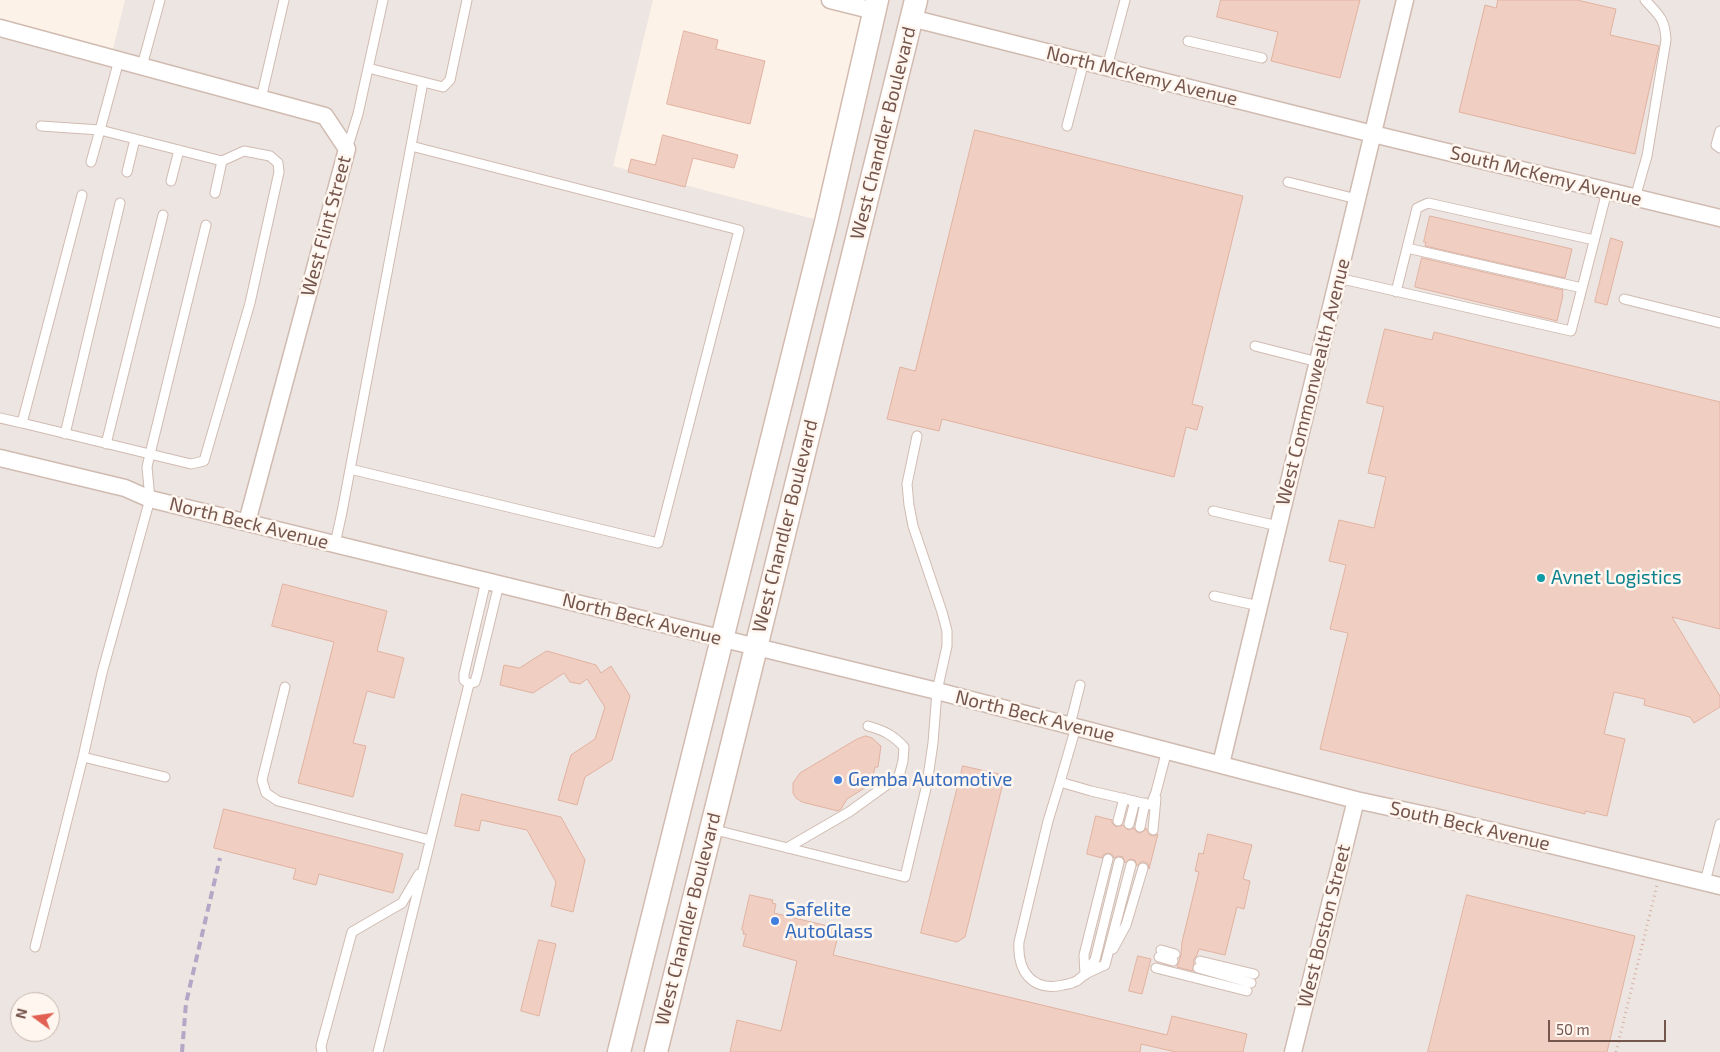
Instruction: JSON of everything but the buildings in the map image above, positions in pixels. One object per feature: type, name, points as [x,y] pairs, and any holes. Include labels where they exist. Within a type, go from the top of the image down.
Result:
[{"type":"main road","name":"West Chandler Boulevard","points":[[619,1052],[826,222],[876,5]]},
{"type":"main road","name":"West Chandler Boulevard","points":[[656,1052],[914,9]]},
{"type":"street","points":[[830,0],[876,5]]},
{"type":"street","name":"West Commonwealth Avenue","points":[[1221,764],[1405,0]]},
{"type":"street","name":"North McKemy Avenue","points":[[914,9],[1107,68],[1373,134]]},
{"type":"street","name":"West Flint Street","points":[[0,28],[325,116],[347,149],[247,522]]},
{"type":"street","name":"South McKemy Avenue","points":[[1373,134],[1720,218]]},
{"type":"street","name":"North Beck Avenue","points":[[0,458],[125,488],[150,499],[937,691],[1221,764]]},
{"type":"street","name":"South Beck Avenue","points":[[1221,764],[1356,800],[1435,817],[1712,884]]},
{"type":"street","name":"West Boston Street","points":[[1293,1052],[1356,800]]},
{"type":"lane","points":[[142,66],[160,0]]},
{"type":"lane","points":[[261,99],[284,0]]},
{"type":"lane","points":[[347,149],[358,114],[383,0]]},
{"type":"lane","points":[[368,68],[443,87],[450,80],[467,0]]},
{"type":"lane","points":[[1107,68],[1125,0]]},
{"type":"lane","points":[[1635,198],[1647,156],[1666,40],[1666,27],[1658,12],[1645,0]]},
{"type":"lane","points":[[1188,41],[1262,58]]},
{"type":"lane","points":[[91,162],[119,60]]},
{"type":"lane","points":[[1067,126],[1084,61]]},
{"type":"lane","points":[[335,544],[423,82]]},
{"type":"lane","points":[[0,418],[191,464],[204,461],[250,303],[279,172],[278,164],[270,156],[244,151],[222,161],[100,130],[42,126]]},
{"type":"lane","points":[[1720,131],[1716,145],[1720,148]]},
{"type":"lane","points":[[127,172],[135,139]]},
{"type":"lane","points":[[350,469],[658,543],[739,230],[411,146]]},
{"type":"lane","points":[[172,181],[179,150]]},
{"type":"lane","points":[[214,193],[222,161]]},
{"type":"lane","points":[[1288,182],[1357,199]]},
{"type":"lane","points":[[1338,278],[1572,331],[1606,191]]},
{"type":"lane","points":[[22,423],[82,196]]},
{"type":"lane","points":[[65,434],[120,203]]},
{"type":"lane","points":[[1396,292],[1417,208],[1428,203],[1594,240]]},
{"type":"lane","points":[[106,444],[163,215]]},
{"type":"lane","points":[[35,947],[102,673],[150,499],[147,467],[206,225]]},
{"type":"lane","points":[[1407,248],[1582,288]]},
{"type":"lane","points":[[1624,299],[1720,324]]},
{"type":"lane","points":[[1255,346],[1318,362]]},
{"type":"lane","points":[[710,828],[905,877],[927,784],[933,744],[937,691],[947,646],[947,631],[942,612],[912,526],[907,484],[917,436]]},
{"type":"lane","points":[[1213,511],[1278,526]]},
{"type":"lane","points":[[468,684],[475,682],[477,675],[492,582]]},
{"type":"lane","points":[[468,684],[464,680],[464,674],[492,582]]},
{"type":"lane","points":[[1214,596],[1259,606]]},
{"type":"lane","points":[[378,1052],[468,684]]},
{"type":"lane","points":[[1080,685],[1060,782],[1048,821],[1020,942],[1019,953],[1024,970],[1031,980],[1042,986],[1054,987],[1074,983],[1105,965],[1126,925],[1143,868]]},
{"type":"lane","points":[[284,687],[262,780],[266,793],[278,801],[430,840]]},
{"type":"lane","points":[[786,848],[849,812],[898,776],[903,761],[904,746],[886,731],[868,726]]},
{"type":"lane","points":[[1060,782],[1151,805],[1168,750]]},
{"type":"lane","points":[[83,757],[165,777]]},
{"type":"lane","points":[[1153,830],[1156,792]]},
{"type":"lane","points":[[1118,821],[1124,798]]},
{"type":"lane","points":[[1129,824],[1135,801]]},
{"type":"lane","points":[[1140,827],[1145,803]]},
{"type":"lane","points":[[1712,884],[1719,829]]},
{"type":"lane","points":[[1085,975],[1084,955],[1108,859]]},
{"type":"lane","points":[[1085,975],[1095,960],[1119,862]]},
{"type":"lane","points":[[322,1052],[321,1046],[352,932],[402,903],[424,865]]},
{"type":"lane","points":[[1105,965],[1130,865]]},
{"type":"lane","points":[[1160,954],[1174,958]]},
{"type":"lane","points":[[1156,968],[1250,983],[1199,964]]},
{"type":"path","points":[[1616,1052],[1660,872]]},
{"type":"shaded area","points":[[125,0],[653,0],[613,166],[825,222],[879,0],[1720,0],[1720,1052],[0,1052],[0,28],[111,57]]},
{"type":"railway","points":[[182,1052],[186,1003],[220,858]]},
{"type":"place","name":"Avnet Logistics","points":[[1541,578]]},
{"type":"place","name":"Gemba Automotive","points":[[838,780]]},
{"type":"place","name":"Safelite AutoGlass","points":[[775,921]]}]
